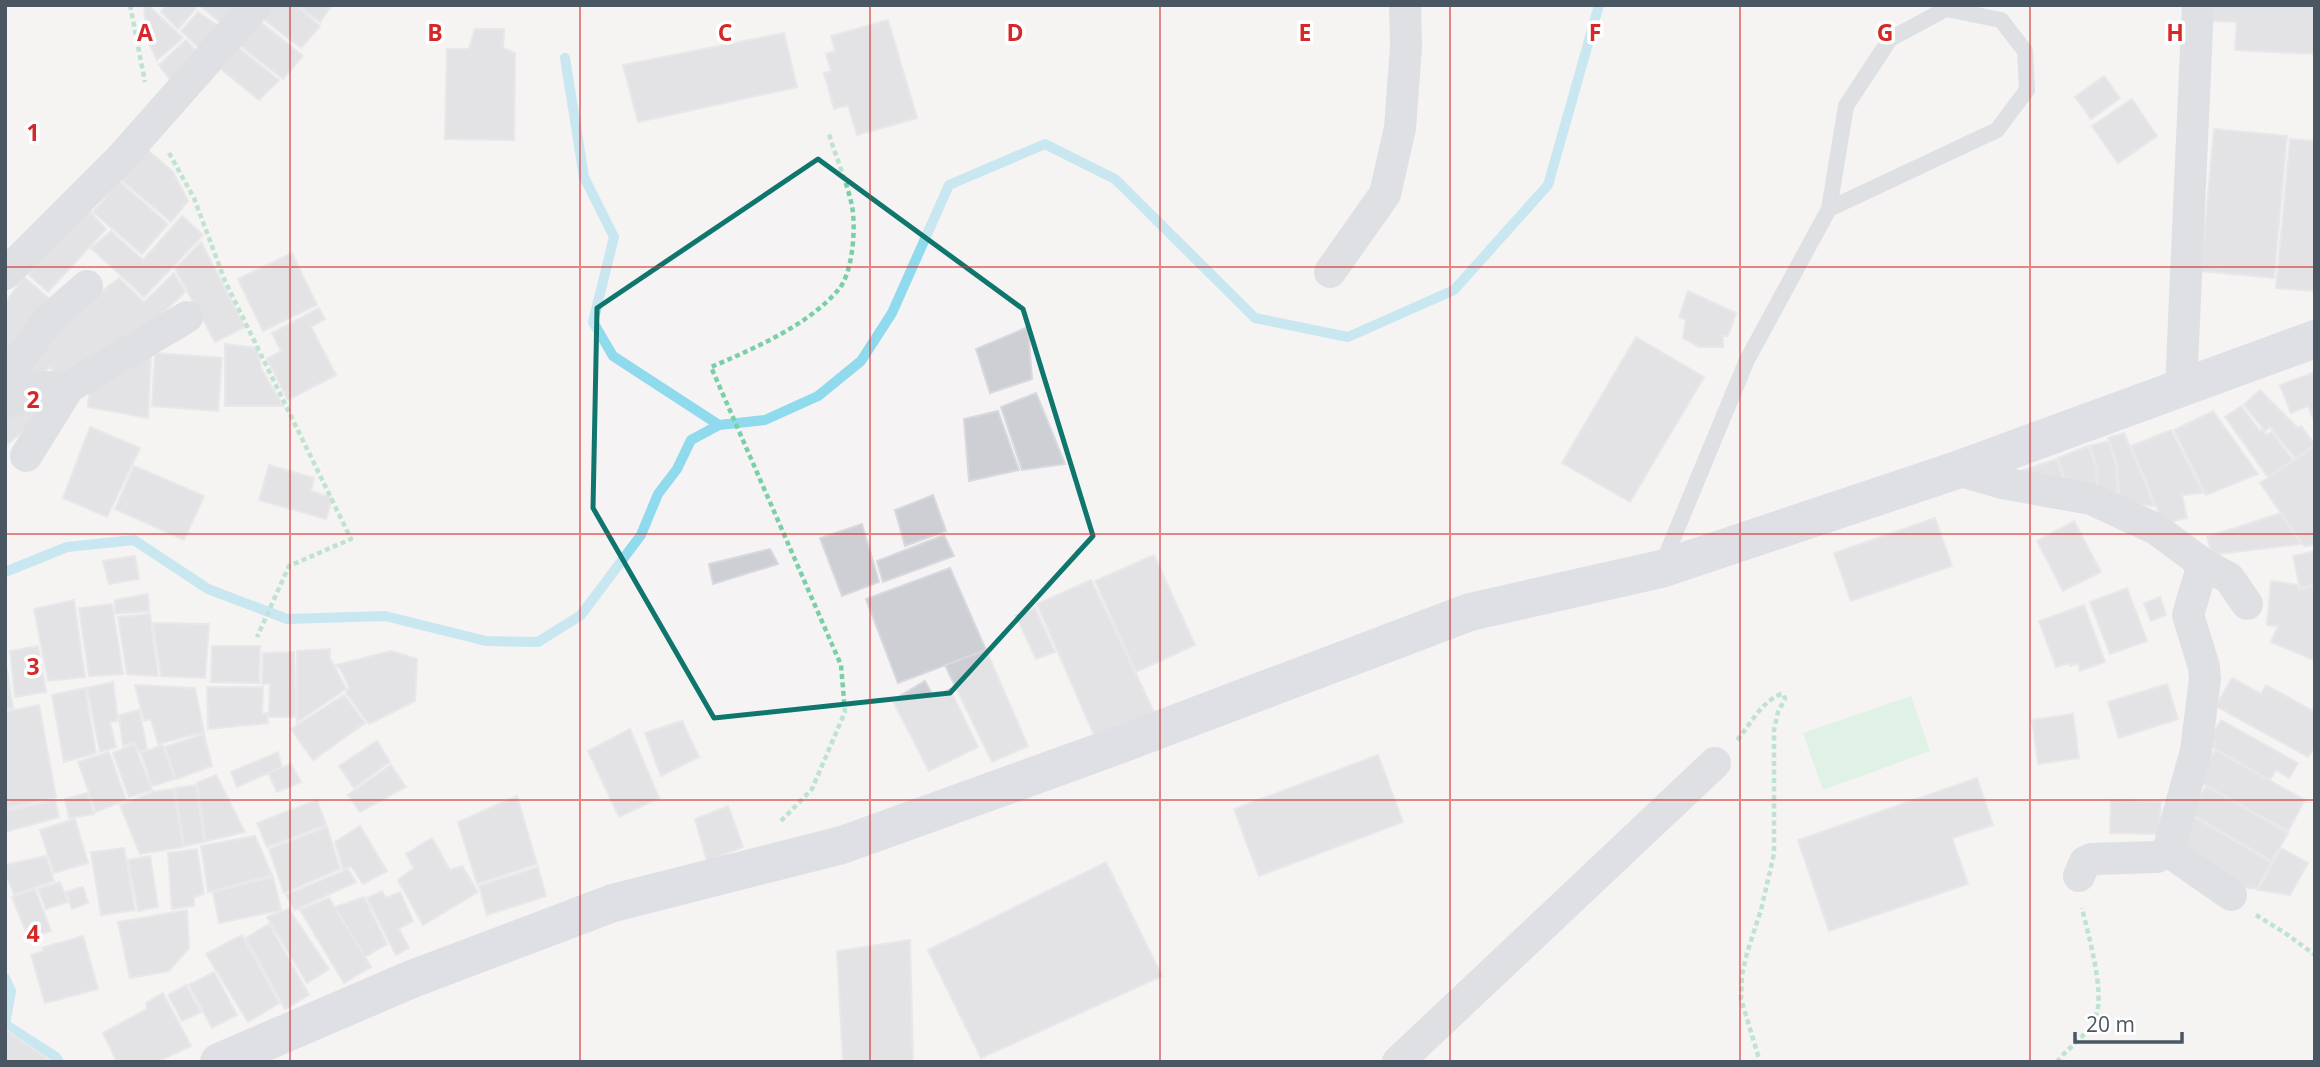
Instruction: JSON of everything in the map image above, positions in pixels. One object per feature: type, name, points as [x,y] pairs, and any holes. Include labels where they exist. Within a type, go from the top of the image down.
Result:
[{"type":"street","points":[[5,274],[122,158],[256,5]]},
{"type":"street","points":[[1330,272],[1385,194],[1400,128],[1406,47],[1405,5]]},
{"type":"street","points":[[2181,388],[2198,5]]},
{"type":"street","points":[[5,380],[48,320],[87,286]]},
{"type":"street","points":[[26,456],[69,387],[187,317]]},
{"type":"street","points":[[219,1062],[412,979],[613,903],[842,845],[1108,749],[1470,611],[1661,569],[1957,470],[2315,339]]},
{"type":"street","points":[[5,403],[42,387],[69,387]]},
{"type":"street","points":[[1957,470],[2002,483],[2091,499],[2156,529],[2203,564],[2230,578],[2247,604]]},
{"type":"street","points":[[2079,876],[2085,862],[2092,859],[2157,857],[2168,851],[2196,751],[2204,691],[2204,667],[2188,615],[2203,564]]},
{"type":"street","points":[[1398,1062],[1715,762]]},
{"type":"street","points":[[2168,851],[2231,895]]},
{"type":"lane","points":[[1661,569],[1747,360],[1829,209],[1846,106],[1890,39],[1946,9],[2001,20],[2025,51],[2027,90],[1997,130],[1829,209]]},
{"type":"path","points":[[130,5],[153,122],[194,198],[225,281],[351,539],[289,566],[257,637]]},
{"type":"path","points":[[776,826],[812,789],[845,712],[841,665],[711,367],[772,340],[818,308],[841,288],[852,252],[852,207],[829,134]]},
{"type":"path","points":[[1715,762],[1741,736],[1762,706],[1772,698],[1784,695],[1774,730],[1774,854],[1742,975],[1741,999],[1760,1062]]},
{"type":"path","points":[[2057,1062],[2089,1028],[2096,1016],[2098,1004],[2096,973],[2078,891],[2079,876]]},
{"type":"path","points":[[2231,895],[2315,955]]},
{"type":"highlighted area","points":[[818,159],[1023,309],[1093,536],[950,693],[714,718],[593,508],[597,308]]},
{"type":"green space","points":[[1911,696],[1930,751],[1823,790],[1803,733]]},
{"type":"building","points":[[144,5],[148,5],[183,38],[157,60],[147,40]]},
{"type":"building","points":[[166,5],[197,7],[178,29],[161,12]]},
{"type":"building","points":[[199,5],[240,5],[222,24]]},
{"type":"building","points":[[274,5],[295,5],[320,26],[301,48],[262,18]]},
{"type":"building","points":[[297,5],[326,5],[330,8],[320,22]]},
{"type":"building","points":[[2212,5],[2315,5],[2315,54],[2235,50],[2237,22],[2211,21]]},
{"type":"building","points":[[198,12],[220,27],[201,50],[181,31]]},
{"type":"building","points":[[257,19],[303,56],[283,79],[238,44]]},
{"type":"building","points":[[888,20],[917,118],[857,135],[848,105],[834,109],[824,73],[831,71],[826,54],[835,51],[831,36]]},
{"type":"building","points":[[475,29],[504,29],[503,48],[515,53],[514,140],[445,139],[447,49],[469,49]]},
{"type":"building","points":[[784,33],[797,87],[638,122],[623,65]]},
{"type":"building","points":[[186,40],[199,54],[170,80],[159,65]]},
{"type":"building","points":[[236,46],[279,80],[259,100],[217,66]]},
{"type":"building","points":[[2104,76],[2120,98],[2091,119],[2075,97]]},
{"type":"building","points":[[2132,99],[2157,136],[2118,163],[2092,126]]},
{"type":"building","points":[[2214,129],[2287,136],[2274,278],[2201,271]]},
{"type":"building","points":[[2290,139],[2315,141],[2315,291],[2276,288]]},
{"type":"building","points":[[145,148],[173,172],[188,201],[171,222],[119,178]]},
{"type":"building","points":[[119,181],[168,224],[142,254],[93,212]]},
{"type":"building","points":[[88,210],[106,229],[48,292],[28,274]]},
{"type":"building","points":[[182,216],[203,235],[144,297],[91,248],[111,231],[143,260]]},
{"type":"building","points":[[201,242],[245,327],[215,342],[175,269]]},
{"type":"building","points":[[292,253],[317,305],[263,331],[238,279]]},
{"type":"building","points":[[174,273],[185,292],[140,335],[65,383],[50,367],[32,382],[19,368],[58,326],[119,278],[144,302]]},
{"type":"building","points":[[24,277],[53,302],[5,369],[5,303]]},
{"type":"building","points":[[1688,291],[1736,313],[1728,336],[1723,336],[1723,347],[1699,347],[1683,338],[1686,320],[1679,317]]},
{"type":"building","points":[[319,308],[325,319],[311,327],[336,375],[288,400],[267,359],[281,351],[272,333]]},
{"type":"building","points":[[1028,327],[1032,379],[990,393],[976,349]]},
{"type":"building","points":[[1636,337],[1704,377],[1630,502],[1562,463]]},
{"type":"building","points":[[225,344],[257,348],[261,368],[283,406],[225,406]]},
{"type":"building","points":[[155,353],[222,358],[218,411],[152,406]]},
{"type":"building","points":[[151,355],[148,418],[88,407],[90,385]]},
{"type":"building","points":[[2315,372],[2315,423],[2308,406],[2291,413],[2280,385]]},
{"type":"building","points":[[2260,390],[2298,428],[2301,426],[2315,445],[2295,458],[2270,427],[2265,431],[2244,405]]},
{"type":"building","points":[[1036,393],[1065,464],[1022,470],[1001,407]]},
{"type":"building","points":[[37,399],[46,413],[5,446],[5,414]]},
{"type":"building","points":[[2241,406],[2260,431],[2267,435],[2271,432],[2293,460],[2268,477],[2225,417]]},
{"type":"building","points":[[998,411],[1019,470],[969,481],[964,419]]},
{"type":"building","points":[[2213,411],[2258,474],[2206,495],[2174,430]]},
{"type":"building","points":[[90,427],[140,448],[107,517],[63,498]]},
{"type":"building","points":[[2171,430],[2203,493],[2182,495],[2187,518],[2163,523],[2131,446]]},
{"type":"building","points":[[2124,433],[2155,506],[2120,503],[2117,464],[2108,438]]},
{"type":"building","points":[[2109,441],[2116,464],[2118,502],[2098,497],[2097,467],[2090,446]]},
{"type":"building","points":[[2088,446],[2096,468],[2097,496],[2067,486],[2058,458]]},
{"type":"building","points":[[2315,446],[2315,545],[2304,546],[2260,483]]},
{"type":"building","points":[[2057,459],[2066,487],[2008,475]]},
{"type":"building","points":[[269,465],[314,478],[311,491],[332,498],[326,519],[259,500]]},
{"type":"building","points":[[134,466],[204,496],[184,540],[115,509]]},
{"type":"building","points":[[933,495],[946,531],[905,546],[895,510]]},
{"type":"building","points":[[2281,513],[2301,544],[2212,555],[2207,537]]},
{"type":"building","points":[[1935,518],[1952,566],[1851,601],[1834,553]]},
{"type":"building","points":[[2074,521],[2101,572],[2063,591],[2037,541]]},
{"type":"building","points":[[862,524],[879,582],[842,596],[820,538]]},
{"type":"building","points":[[944,535],[954,556],[883,582],[877,561]]},
{"type":"building","points":[[770,549],[778,564],[713,584],[709,564]]},
{"type":"building","points":[[2315,551],[2315,585],[2300,588],[2293,556]]},
{"type":"building","points":[[1154,555],[1195,645],[1136,672],[1095,581]]},
{"type":"building","points":[[135,556],[139,579],[109,584],[103,561]]},
{"type":"building","points":[[950,568],[986,650],[898,683],[866,599]]},
{"type":"building","points":[[1091,580],[1156,716],[1094,735],[1037,604]]},
{"type":"building","points":[[2271,581],[2298,585],[2299,590],[2315,586],[2315,669],[2314,660],[2271,642],[2278,626],[2267,625]]},
{"type":"building","points":[[2127,588],[2147,641],[2110,654],[2090,602]]},
{"type":"building","points":[[148,594],[149,611],[115,614],[115,600]]},
{"type":"building","points":[[2160,597],[2166,615],[2151,621],[2144,603]]},
{"type":"building","points":[[74,600],[85,677],[48,681],[34,609]]},
{"type":"building","points":[[112,604],[123,674],[89,676],[79,608]]},
{"type":"building","points":[[2084,605],[2105,662],[2080,671],[2078,663],[2056,667],[2039,621]]},
{"type":"building","points":[[1035,608],[1055,652],[1036,659],[1016,616]]},
{"type":"building","points":[[150,614],[158,676],[127,674],[118,617]]},
{"type":"building","points":[[153,623],[209,624],[205,678],[161,676]]},
{"type":"building","points":[[38,646],[46,692],[15,697],[10,651]]},
{"type":"building","points":[[212,646],[260,646],[259,683],[211,682]]},
{"type":"building","points":[[330,649],[330,658],[346,689],[297,722],[297,651]]},
{"type":"building","points":[[986,650],[1028,746],[992,762],[945,665]]},
{"type":"building","points":[[391,651],[417,659],[415,701],[369,724],[346,693],[349,687],[336,665]]},
{"type":"building","points":[[294,652],[296,717],[269,717],[270,684],[262,684],[263,653]]},
{"type":"building","points":[[5,659],[13,708],[5,709]]},
{"type":"building","points":[[2232,678],[2261,694],[2266,685],[2315,712],[2315,746],[2308,757],[2216,706]]},
{"type":"building","points":[[925,681],[934,698],[950,689],[978,747],[929,771],[894,703],[895,699]]},
{"type":"building","points":[[113,682],[118,721],[110,722],[116,747],[100,752],[87,688]]},
{"type":"building","points":[[2167,684],[2178,719],[2119,738],[2108,702]]},
{"type":"building","points":[[135,685],[195,688],[204,732],[158,744],[151,719],[144,721]]},
{"type":"building","points":[[207,687],[263,687],[262,714],[267,713],[268,723],[208,729]]},
{"type":"building","points":[[85,688],[96,753],[64,762],[52,695]]},
{"type":"building","points":[[344,695],[365,723],[313,760],[291,729]]},
{"type":"building","points":[[39,705],[56,797],[5,809],[5,712]]},
{"type":"building","points":[[139,710],[147,749],[140,752],[134,742],[123,746],[119,715]]},
{"type":"building","points":[[2073,714],[2079,758],[2038,764],[2032,720]]},
{"type":"building","points":[[2221,720],[2298,763],[2289,778],[2276,770],[2270,780],[2212,747],[2214,743],[2209,740]]},
{"type":"building","points":[[682,721],[699,757],[661,776],[645,733]]},
{"type":"building","points":[[630,729],[659,798],[619,817],[588,751]]},
{"type":"building","points":[[204,734],[212,766],[176,779],[165,747]]},
{"type":"building","points":[[377,741],[390,762],[354,788],[339,766]]},
{"type":"building","points":[[134,744],[152,790],[129,797],[113,753]]},
{"type":"building","points":[[162,745],[175,779],[152,786],[141,753]]},
{"type":"building","points":[[2215,750],[2305,800],[2288,831],[2198,781]]},
{"type":"building","points":[[109,752],[126,800],[96,812],[78,762]]},
{"type":"building","points":[[278,752],[282,767],[237,787],[231,772]]},
{"type":"building","points":[[1378,755],[1403,822],[1259,876],[1234,809]]},
{"type":"building","points":[[291,764],[301,782],[277,792],[268,773]]},
{"type":"building","points":[[391,765],[406,787],[360,812],[348,795]]},
{"type":"building","points":[[216,775],[245,832],[206,841],[197,783]]},
{"type":"building","points":[[1977,778],[1993,825],[1952,838],[1968,884],[1829,931],[1798,840]]},
{"type":"building","points":[[196,785],[204,842],[184,846],[175,788]]},
{"type":"building","points":[[2206,786],[2288,833],[2272,861],[2190,813]]},
{"type":"building","points":[[174,789],[183,847],[140,854],[120,805],[153,792]]},
{"type":"building","points":[[87,793],[94,814],[69,818],[65,799]]},
{"type":"building","points":[[517,796],[537,864],[477,884],[458,822]]},
{"type":"building","points":[[55,800],[59,817],[5,832],[5,811]]},
{"type":"building","points":[[317,800],[326,825],[267,847],[257,823]]},
{"type":"building","points":[[2111,800],[2161,802],[2159,834],[2110,833]]},
{"type":"building","points":[[728,806],[743,847],[707,861],[695,819]]},
{"type":"building","points":[[2194,817],[2271,862],[2257,889],[2238,887],[2175,848]]},
{"type":"building","points":[[75,819],[88,863],[54,873],[40,830]]},
{"type":"building","points":[[360,826],[387,871],[363,884],[351,866],[343,869],[335,842]]},
{"type":"building","points":[[327,827],[340,869],[284,893],[269,849]]},
{"type":"building","points":[[255,836],[272,875],[208,892],[201,846]]},
{"type":"building","points":[[432,838],[450,870],[462,866],[478,892],[423,925],[398,880],[414,868],[406,854]]},
{"type":"building","points":[[124,848],[135,910],[101,915],[91,852]]},
{"type":"building","points":[[2281,848],[2308,863],[2290,895],[2258,890]]},
{"type":"building","points":[[197,849],[204,894],[194,897],[194,906],[172,909],[168,853]]},
{"type":"building","points":[[46,856],[54,881],[14,894],[5,865]]},
{"type":"building","points":[[150,856],[158,907],[138,911],[128,860]]},
{"type":"building","points":[[1106,862],[1162,976],[981,1058],[928,950]]},
{"type":"building","points":[[538,867],[546,896],[487,915],[479,886]]},
{"type":"building","points":[[348,869],[356,882],[295,910],[286,895]]},
{"type":"building","points":[[273,877],[281,910],[219,923],[213,892]]},
{"type":"building","points":[[60,882],[68,902],[46,909],[38,889]]},
{"type":"building","points":[[83,887],[88,903],[72,909],[66,892]]},
{"type":"building","points":[[35,889],[51,931],[37,936],[36,931],[27,934],[12,897]]},
{"type":"building","points":[[382,891],[386,898],[400,892],[413,921],[399,929],[409,948],[396,955],[367,898]]},
{"type":"building","points":[[364,897],[387,944],[365,957],[335,907]]},
{"type":"building","points":[[329,898],[371,967],[344,983],[300,910]]},
{"type":"building","points":[[289,909],[329,969],[307,983],[267,917]]},
{"type":"building","points":[[187,910],[189,948],[169,971],[130,978],[118,922]]},
{"type":"building","points":[[269,924],[309,995],[285,1009],[246,938]]},
{"type":"building","points":[[242,935],[279,1003],[248,1022],[206,954]]},
{"type":"building","points":[[83,936],[98,989],[45,1003],[31,955],[43,951],[42,948]]},
{"type":"building","points":[[910,940],[913,1062],[843,1062],[837,951]]},
{"type":"building","points":[[214,972],[237,1015],[212,1028],[189,985]]},
{"type":"building","points":[[186,985],[201,1012],[182,1021],[168,995]]},
{"type":"building","points":[[163,993],[191,1046],[157,1062],[117,1062],[103,1033],[147,1009],[146,1003]]},
{"type":"building","points":[[8,1031],[48,1059],[40,1062],[5,1062],[5,1035]]},
{"type":"waterway","points":[[5,572],[67,547],[134,540],[208,589],[287,619],[385,616],[486,641],[538,642],[581,615],[641,535],[658,494],[677,469],[691,440],[719,425],[765,420],[818,396],[861,361],[892,313],[949,185],[1045,144],[1115,179],[1255,318],[1348,337],[1454,290],[1548,185],[1599,5]]},
{"type":"waterway","points":[[565,58],[584,177],[614,237],[593,322],[613,356],[719,425]]},
{"type":"waterway","points":[[5,978],[11,991],[5,1025]]},
{"type":"waterway","points":[[6,1025],[56,1057],[59,1062]]}]
